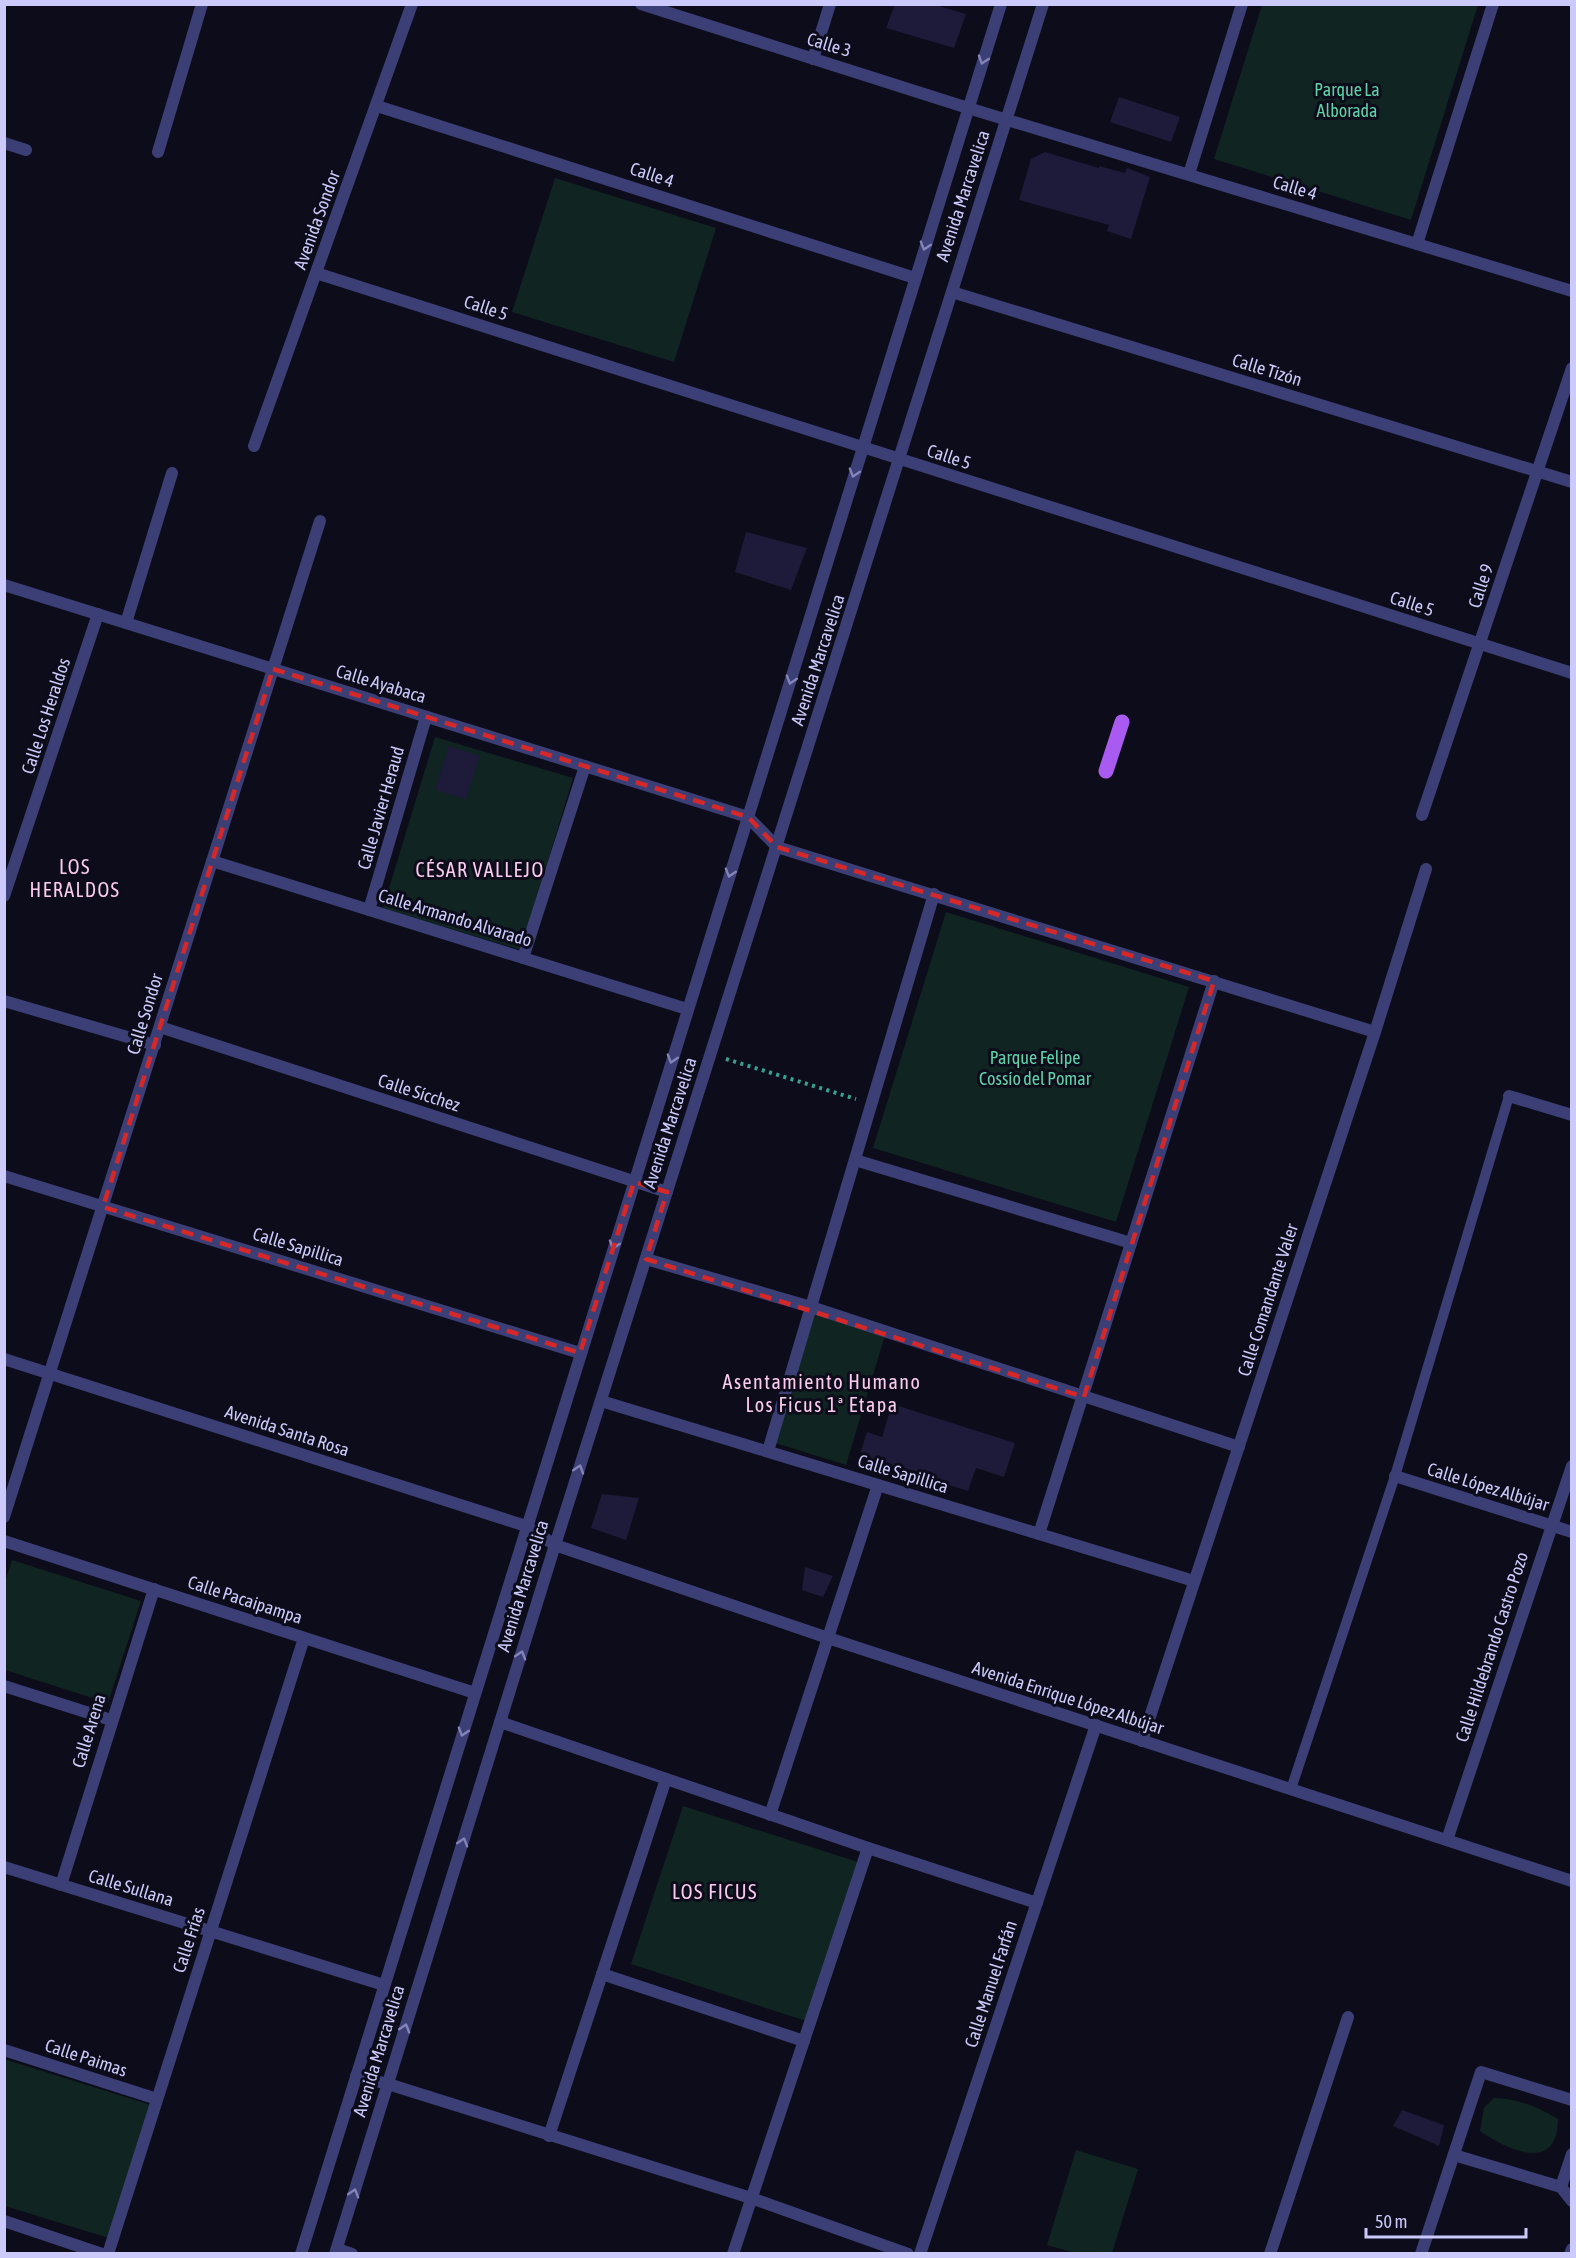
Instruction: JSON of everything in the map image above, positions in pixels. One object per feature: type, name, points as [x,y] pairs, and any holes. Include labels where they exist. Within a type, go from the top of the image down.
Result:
[{"type":"main road","points":[[1106,771],[1122,722]]},
{"type":"street","points":[[158,152],[202,4]]},
{"type":"street","name":"Avenida Sondor","points":[[254,446],[412,4]]},
{"type":"street","name":"Calle 3","points":[[641,4],[968,108],[1007,118]]},
{"type":"street","points":[[813,59],[830,4]]},
{"type":"street","name":"Avenida Marcavelica","points":[[301,2253],[1001,4]]},
{"type":"street","name":"Avenida Marcavelica","points":[[336,2251],[555,1545],[1043,4]]},
{"type":"street","points":[[1189,174],[1242,4]]},
{"type":"street","points":[[1418,244],[1493,4]]},
{"type":"street","name":"Calle 4","points":[[377,106],[915,279]]},
{"type":"street","name":"Calle 4","points":[[1007,118],[1572,291]]},
{"type":"street","points":[[4,142],[26,150]]},
{"type":"street","name":"Calle 5","points":[[316,273],[900,461],[1572,673]]},
{"type":"street","name":"Calle Tizón","points":[[952,292],[1572,482]]},
{"type":"street","name":"Calle 9","points":[[1422,815],[1572,368]]},
{"type":"street","points":[[126,623],[172,473]]},
{"type":"street","name":"Calle Sondor","points":[[4,1517],[320,521]]},
{"type":"street","name":"Calle Ayabaca","points":[[4,585],[748,817]]},
{"type":"street","name":"Calle Los Heraldos","points":[[4,896],[98,614]]},
{"type":"street","name":"Calle Javier Heraud","points":[[369,910],[426,717]]},
{"type":"street","points":[[523,958],[585,766]]},
{"type":"street","points":[[748,817],[777,847],[1375,1032]]},
{"type":"street","name":"Calle Armando Alvarado","points":[[212,861],[687,1009]]},
{"type":"street","name":"Calle Comandante Valer","points":[[1142,1741],[1375,1032],[1426,869]]},
{"type":"street","points":[[768,1451],[934,894]]},
{"type":"street","points":[[1039,1534],[1214,981]]},
{"type":"street","points":[[4,1001],[154,1045]]},
{"type":"street","name":"Calle Sícchez","points":[[160,1027],[667,1192]]},
{"type":"street","points":[[1509,1096],[1572,1115]]},
{"type":"street","points":[[855,1160],[1131,1243]]},
{"type":"street","name":"Calle Sapillica","points":[[4,1176],[580,1353]]},
{"type":"street","points":[[646,1259],[811,1308],[1239,1447]]},
{"type":"street","name":"Avenida Santa Rosa","points":[[4,1359],[526,1526],[555,1545]]},
{"type":"street","name":"Calle Sapillica","points":[[601,1401],[1194,1581]]},
{"type":"street","name":"Calle Hildebrando Castro Pozo","points":[[1447,1840],[1572,1466]]},
{"type":"street","name":"Calle López Albújar","points":[[1395,1476],[1572,1532]]},
{"type":"street","points":[[770,1815],[878,1485]]},
{"type":"street","name":"Calle Pacaipampa","points":[[4,1541],[475,1693]]},
{"type":"street","name":"Avenida Enrique López Albújar","points":[[555,1545],[828,1638],[1572,1881]]},
{"type":"street","name":"Calle Arena","points":[[61,1885],[154,1589]]},
{"type":"street","name":"Calle Frías","points":[[108,2253],[304,1638]]},
{"type":"street","points":[[4,1686],[111,1720]]},
{"type":"street","points":[[500,1722],[770,1815],[1037,1903]]},
{"type":"street","name":"Calle Manuel Farfán","points":[[920,2253],[1096,1725]]},
{"type":"street","points":[[549,2136],[666,1779]]},
{"type":"street","points":[[733,2253],[868,1848]]},
{"type":"street","name":"Calle Sullana","points":[[4,1867],[384,1985]]},
{"type":"street","points":[[602,1974],[804,2041]]},
{"type":"street","points":[[1270,2253],[1348,2017]]},
{"type":"street","name":"Calle Paimas","points":[[4,2050],[157,2099]]},
{"type":"street","points":[[1421,2253],[1481,2072],[1572,2100]]},
{"type":"street","points":[[356,2076],[388,2084],[751,2199],[908,2253]]},
{"type":"street","points":[[1561,2187],[1572,2154]]},
{"type":"street","points":[[1454,2155],[1561,2187],[1572,2201]]},
{"type":"street","points":[[4,2222],[102,2253]]},
{"type":"street","points":[[1570,2253],[1572,2249]]},
{"type":"street","points":[[336,2251],[352,2253]]},
{"type":"lane","points":[[1291,1789],[1395,1476],[1509,1096]]},
{"type":"path","points":[[711,1054],[872,1104]]},
{"type":"highlighted area","points":[[273,669],[748,817],[777,847],[1214,981],[1084,1397],[646,1259],[667,1192],[634,1182],[580,1353],[103,1207]]},
{"type":"green space","name":"Parque La Alborada","points":[[1262,5],[1478,5],[1411,220],[1214,159]]},
{"type":"green space","points":[[555,178],[716,228],[674,362],[512,312]]},
{"type":"green space","points":[[435,737],[573,778],[521,950],[383,908]]},
{"type":"green space","name":"Parque Felipe Cossío del Pomar","points":[[946,912],[1189,987],[1116,1222],[873,1148]]},
{"type":"green space","points":[[814,1311],[886,1332],[846,1465],[769,1441]]},
{"type":"green space","points":[[12,1560],[141,1601],[108,1703],[5,1670],[5,1582]]},
{"type":"green space","points":[[683,1806],[858,1862],[806,2021],[631,1964]]},
{"type":"green space","points":[[4,2059],[151,2105],[109,2238],[5,2206]]},
{"type":"green space","points":[[1494,2098],[1527,2104],[1558,2119],[1556,2136],[1550,2146],[1541,2152],[1530,2153],[1504,2145],[1480,2131],[1484,2108]]},
{"type":"green space","points":[[1076,2150],[1138,2169],[1112,2253],[1075,2253],[1047,2245]]},
{"type":"building","points":[[895,4],[932,4],[966,14],[954,48],[886,28]]},
{"type":"building","points":[[1119,97],[1180,117],[1171,142],[1110,122]]},
{"type":"building","points":[[1045,152],[1099,168],[1099,166],[1125,173],[1127,168],[1150,177],[1131,239],[1107,231],[1109,225],[1019,200],[1031,159]]},
{"type":"building","points":[[746,532],[807,548],[791,590],[735,572]]},
{"type":"building","points":[[449,746],[480,756],[466,799],[435,790]]},
{"type":"building","points":[[892,1404],[1015,1443],[1004,1477],[976,1468],[968,1491],[859,1457],[867,1432],[882,1437]]},
{"type":"building","points":[[602,1494],[639,1498],[626,1540],[591,1528]]},
{"type":"building","points":[[805,1567],[833,1576],[823,1597],[802,1590]]},
{"type":"building","points":[[1402,2110],[1444,2125],[1439,2146],[1393,2126]]},
{"type":"district","name":"CÉSAR VALLEJO","points":[[480,870]]},
{"type":"district","name":"LOS HERALDOS","points":[[75,878]]},
{"type":"district","name":"Asentamiento Humano Los Ficus 1ª Etapa","points":[[822,1394]]},
{"type":"district","name":"LOS FICUS","points":[[715,1892]]}]
